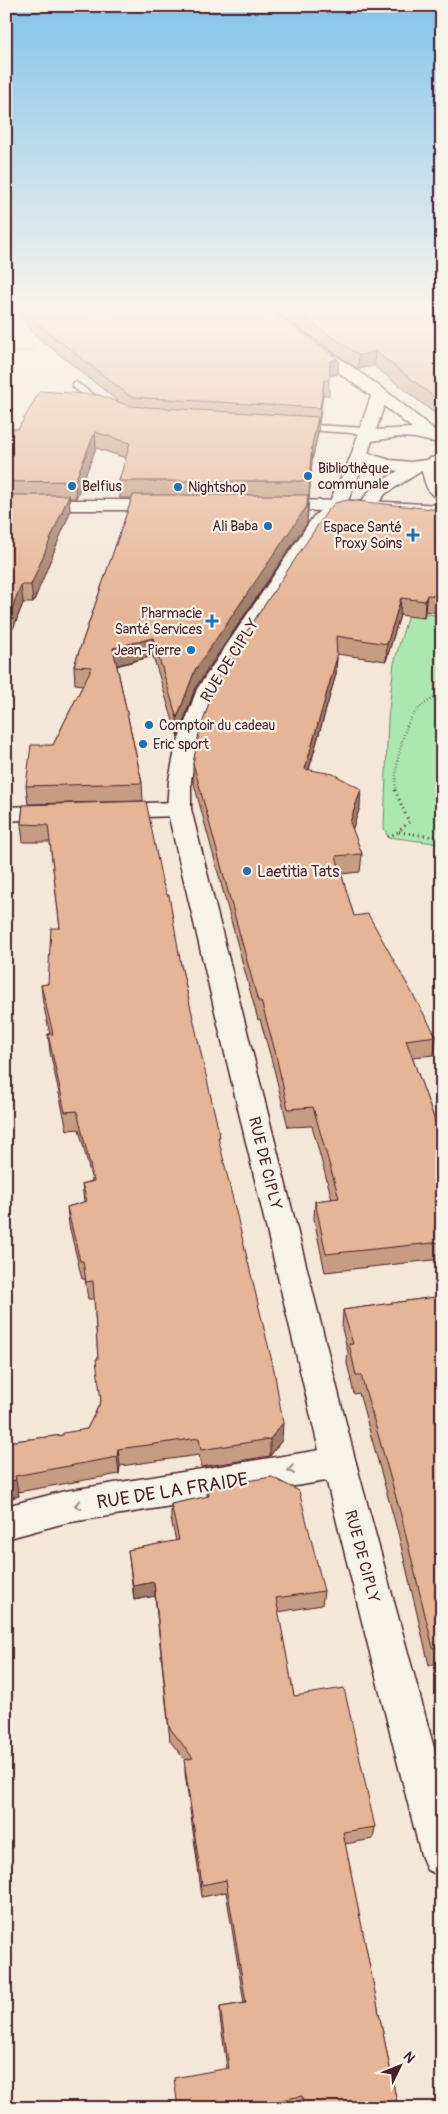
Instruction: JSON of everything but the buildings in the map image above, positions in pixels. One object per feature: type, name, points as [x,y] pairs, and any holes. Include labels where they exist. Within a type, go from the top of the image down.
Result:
[{"type":"street","points":[[337,505],[359,456],[375,408]]},
{"type":"street","points":[[397,408],[438,440]]},
{"type":"street","points":[[365,434],[403,431],[423,434],[438,440]]},
{"type":"street","points":[[359,456],[385,464],[429,464]]},
{"type":"street","points":[[429,464],[434,487],[442,495]]},
{"type":"street","points":[[367,506],[379,490],[429,464]]},
{"type":"street","points":[[6,505],[180,505]]},
{"type":"street","points":[[257,505],[337,505],[442,510]]},
{"type":"street","name":"RUE DE CIPLY","points":[[337,505],[319,521],[207,690],[186,750],[180,780],[179,809],[339,1463],[442,1855]]},
{"type":"street","points":[[6,814],[179,809]]},
{"type":"street","name":"RUE DE LA FRAIDE","points":[[6,1523],[66,1507],[339,1463]]},
{"type":"lane","points":[[105,408],[116,413]]},
{"type":"lane","points":[[288,426],[365,434]]},
{"type":"path","points":[[388,837],[398,832],[409,822],[407,812],[396,794],[398,762],[411,719],[434,697],[442,694]]},
{"type":"path","points":[[398,832],[442,838]]},
{"type":"green space","points":[[409,611],[442,616],[442,844],[388,837],[384,828],[388,719],[394,663]]},
{"type":"place","name":"Bibliothèque communale","points":[[308,476]]},
{"type":"place","name":"Belfius","points":[[72,486]]},
{"type":"place","name":"Nightshop","points":[[178,487]]},
{"type":"place","name":"Ali Baba","points":[[268,526]]},
{"type":"place","name":"Espace Santé Proxy Soins","points":[[413,535]]},
{"type":"place","name":"Pharmacie Santé Services","points":[[212,621]]},
{"type":"place","name":"Jean-Pierre","points":[[191,650]]},
{"type":"place","name":"Comptoir du cadeau","points":[[149,725]]},
{"type":"place","name":"Eric sport","points":[[143,744]]},
{"type":"place","name":"Laetitia Tats","points":[[247,871]]}]
